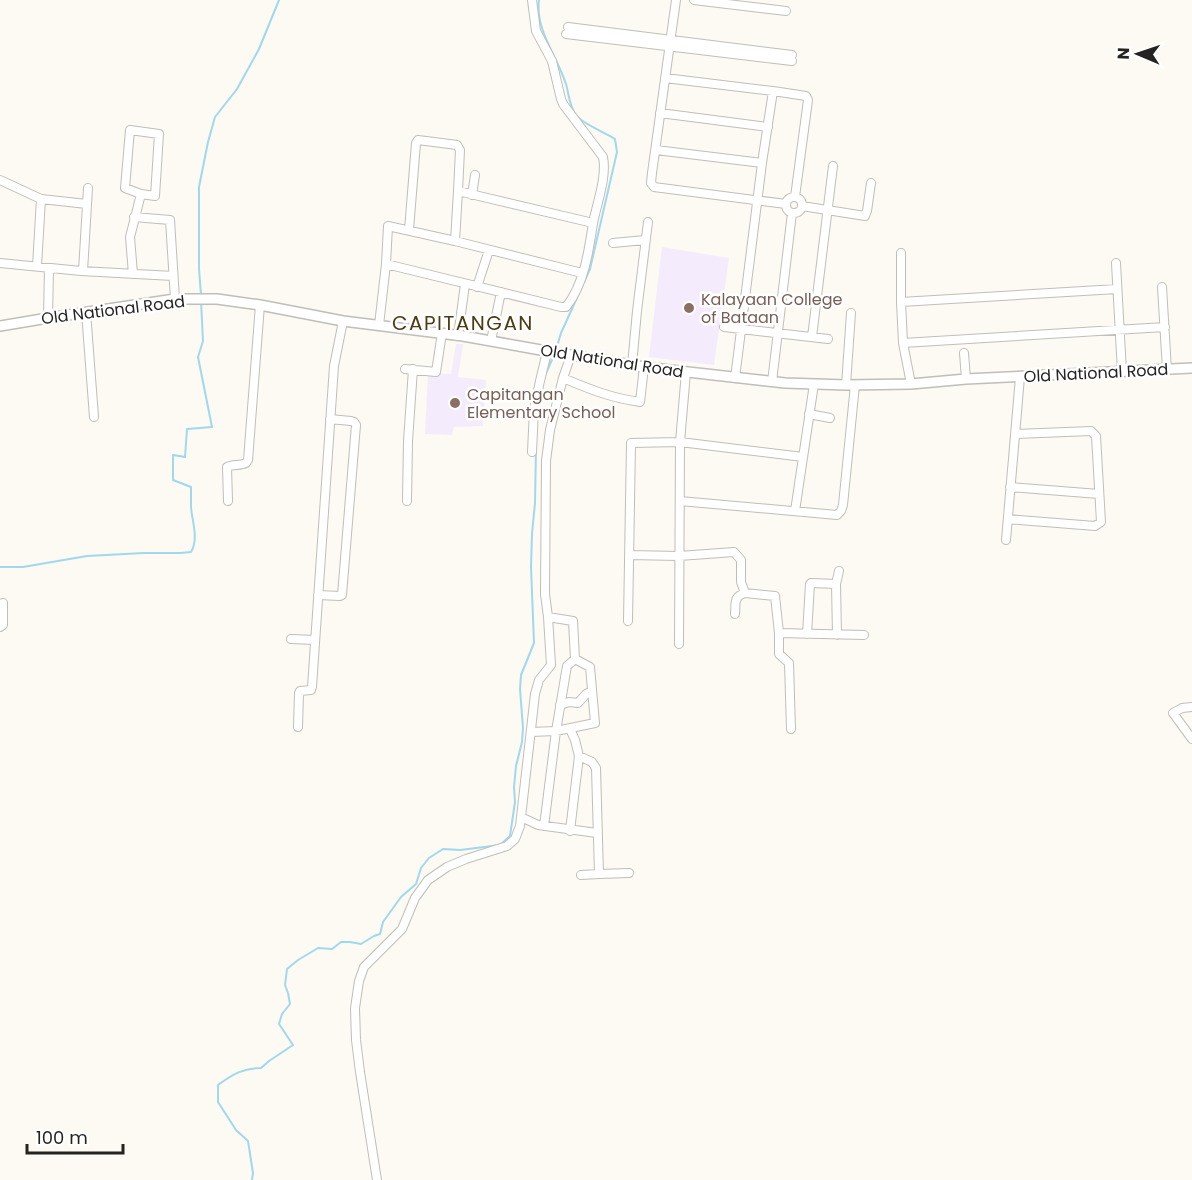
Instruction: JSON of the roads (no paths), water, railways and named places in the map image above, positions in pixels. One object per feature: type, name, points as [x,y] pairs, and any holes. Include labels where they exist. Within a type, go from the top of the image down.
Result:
[{"type":"main road","name":"Old National Road","points":[[0,326],[176,299],[218,299],[260,304],[343,321],[441,333],[632,365],[772,382],[851,385],[911,384],[966,379],[1192,368]]},
{"type":"street","points":[[386,264],[561,307],[566,307],[572,299],[588,256],[605,167],[603,157],[563,104],[552,61],[536,31],[532,0]]},
{"type":"street","points":[[676,0],[651,183],[654,187],[786,204]]},
{"type":"street","points":[[694,0],[786,11]]},
{"type":"street","points":[[567,31],[792,58]]},
{"type":"street","points":[[665,78],[806,96],[808,100],[795,197]]},
{"type":"street","points":[[735,378],[773,91]]},
{"type":"street","points":[[660,113],[768,127]]},
{"type":"street","points":[[130,130],[159,134],[155,195],[141,194],[125,188],[130,130]]},
{"type":"street","points":[[409,230],[416,143],[418,140],[451,143],[457,145],[460,150],[455,241]]},
{"type":"street","points":[[656,150],[762,163]]},
{"type":"street","points":[[812,337],[833,166]]},
{"type":"street","points":[[472,195],[475,175]]},
{"type":"street","points":[[0,180],[41,199],[87,204]]},
{"type":"street","points":[[802,206],[865,216],[871,183]]},
{"type":"street","points":[[83,271],[88,188]]},
{"type":"street","points":[[458,191],[593,223]]},
{"type":"street","points":[[133,274],[130,237],[141,194]]},
{"type":"street","points":[[795,197],[801,201],[802,206],[798,213],[792,213],[786,209],[786,204],[788,199],[795,197]]},
{"type":"street","points":[[37,266],[41,199]]},
{"type":"street","points":[[772,382],[792,213]]},
{"type":"street","points":[[134,217],[170,219],[176,299]]},
{"type":"street","points":[[632,365],[648,222]]},
{"type":"street","points":[[379,325],[388,226],[582,273]]},
{"type":"street","points":[[613,243],[645,240]]},
{"type":"street","points":[[477,287],[489,250]]},
{"type":"street","points":[[901,253],[903,343],[911,384]]},
{"type":"street","points":[[0,262],[83,271],[173,276]]},
{"type":"street","points":[[1116,263],[1122,372]]},
{"type":"street","points":[[48,318],[49,268]]},
{"type":"street","points":[[458,336],[465,284]]},
{"type":"street","points":[[1162,287],[1167,370]]},
{"type":"street","points":[[901,302],[1117,289]]},
{"type":"street","points":[[491,341],[501,292]]},
{"type":"street","points":[[228,501],[227,467],[246,464],[248,460],[260,304]]},
{"type":"street","points":[[86,312],[94,417]]},
{"type":"street","points":[[680,501],[837,515],[841,511],[851,385],[851,314]]},
{"type":"street","points":[[298,727],[299,693],[311,690],[312,687],[334,366],[343,321]]},
{"type":"street","points":[[724,327],[828,339]]},
{"type":"street","points":[[903,343],[1165,327]]},
{"type":"street","points":[[408,501],[409,369],[436,372],[441,333]]},
{"type":"street","points":[[532,452],[534,409],[540,381],[553,353]]},
{"type":"street","points":[[964,353],[966,379]]},
{"type":"street","points":[[377,1180],[356,1040],[355,1008],[359,981],[364,967],[402,929],[415,898],[428,880],[447,867],[465,859],[507,846],[515,839],[520,826],[535,694],[539,680],[551,665],[545,594],[546,461],[550,430],[571,355]]},
{"type":"street","points":[[563,378],[617,399],[640,402],[644,366]]},
{"type":"street","points":[[679,644],[680,442],[686,372]]},
{"type":"street","points":[[1006,540],[1020,377]]},
{"type":"street","points":[[795,511],[814,384]]},
{"type":"street","points":[[809,414],[830,418]]},
{"type":"street","points":[[318,595],[340,596],[343,591],[356,425],[351,421],[330,419]]},
{"type":"street","points":[[1008,519],[1095,526],[1101,522],[1096,436],[1091,431],[1015,434]]},
{"type":"street","points":[[628,621],[631,443],[680,442],[803,457]]},
{"type":"street","points":[[1010,487],[1099,494]]},
{"type":"street","points":[[629,555],[680,556],[734,552],[741,560],[741,582],[745,593]]},
{"type":"street","points":[[837,635],[839,571]]},
{"type":"street","points":[[807,634],[810,584],[837,584]]},
{"type":"street","points":[[735,614],[738,596],[745,593],[775,596],[779,654],[789,663],[791,729]]},
{"type":"street","points":[[0,627],[3,625],[3,603]]},
{"type":"street","points":[[548,616],[573,621],[575,659]]},
{"type":"street","points":[[779,633],[864,635]]},
{"type":"street","points":[[291,639],[315,640]]},
{"type":"street","points":[[531,732],[556,731],[595,723],[590,667],[575,659]]},
{"type":"street","points":[[544,826],[567,666],[575,659]]},
{"type":"street","points":[[560,705],[578,702],[592,691]]},
{"type":"street","points":[[1192,707],[1173,712],[1192,738]]},
{"type":"street","points":[[1181,723],[1192,724]]},
{"type":"street","points":[[570,729],[579,756],[570,831]]},
{"type":"street","points":[[579,756],[592,762],[596,768],[599,874]]},
{"type":"street","points":[[521,818],[538,825],[597,833]]},
{"type":"street","points":[[581,875],[629,873]]},
{"type":"waterway","points":[[201,295],[199,187],[208,142],[215,117],[237,89],[259,49],[279,0]]},
{"type":"waterway","points":[[539,0],[543,32],[566,84],[574,111],[583,121],[615,139],[617,152],[590,269],[561,333],[556,350]]},
{"type":"waterway","points":[[0,567],[23,567],[87,556],[191,552],[195,541],[191,487],[173,480],[173,455],[185,457],[187,429],[212,427],[198,357],[203,341],[201,301]]},
{"type":"waterway","points":[[544,378],[554,355]]},
{"type":"waterway","points":[[252,1180],[248,1141],[236,1130],[218,1102],[218,1085],[238,1072],[261,1068],[293,1045],[279,1024],[282,1014],[290,1004],[285,985],[287,969],[318,948],[332,949],[341,942],[361,944],[380,934],[383,922],[401,897],[416,884],[421,868],[429,858],[443,849],[460,850],[500,845],[510,836],[515,802],[516,766],[523,728],[521,675],[534,643],[531,567],[536,448]]},
{"type":"place","name":"Kalayaan College of Bataan","points":[[689,308]]},
{"type":"place","name":"Capitangan Elementary School","points":[[455,403]]},
{"type":"district","name":"CAPITANGAN","points":[[463,323]]}]
